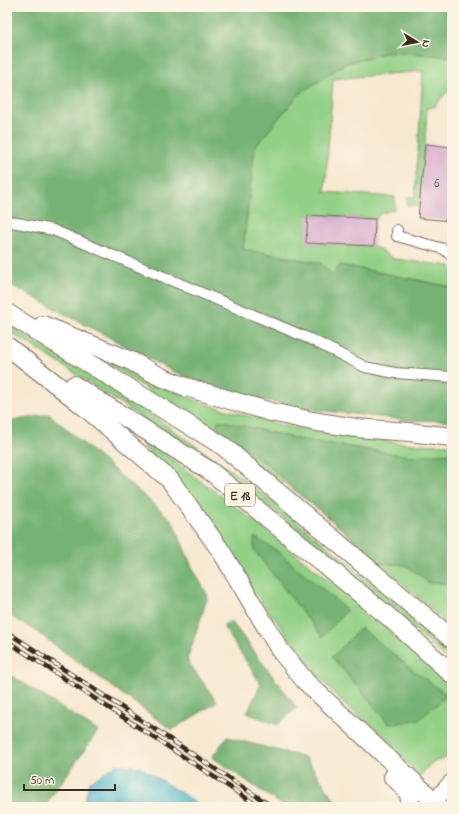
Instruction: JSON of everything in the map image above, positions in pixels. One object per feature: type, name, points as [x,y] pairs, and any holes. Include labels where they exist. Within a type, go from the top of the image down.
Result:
[{"type":"highway","points":[[7,312],[129,360],[161,377],[186,387],[271,412],[312,421],[356,428],[452,437]]},
{"type":"highway","name":"E 18","points":[[7,312],[223,446],[452,639]]},
{"type":"highway","name":"E 18","points":[[7,343],[210,471],[390,618],[452,674]]},
{"type":"highway","points":[[7,346],[80,403],[170,480],[221,551],[280,650],[306,682],[437,804]]},
{"type":"highway","points":[[306,682],[312,700],[354,743],[400,783],[409,794],[411,807]]},
{"type":"main road","points":[[437,804],[452,782]]},
{"type":"street","points":[[7,221],[53,230],[310,339],[365,367],[395,373],[452,377]]},
{"type":"street","points":[[397,230],[397,236],[444,249],[452,256]]},
{"type":"green space","points":[[7,7],[452,7],[452,57],[392,51],[344,64],[299,94],[255,147],[243,249],[321,263],[331,274],[341,265],[452,287],[452,421],[405,420],[308,409],[223,392],[172,371],[7,283]]},
{"type":"green space","points":[[392,51],[452,57],[452,88],[434,107],[427,108],[421,206],[407,205],[407,197],[415,197],[423,71],[333,79],[325,192],[395,197],[395,209],[379,214],[377,219],[309,215],[307,243],[374,246],[394,259],[452,266],[452,287],[341,265],[331,274],[243,249],[255,147],[299,94],[344,64]]},
{"type":"green space","points":[[7,324],[133,402],[250,484],[410,615],[452,654],[452,664],[351,574],[273,510],[183,445],[7,330]]},
{"type":"green space","points":[[111,361],[144,379],[206,404],[285,426],[342,436],[412,444],[452,445],[452,453],[409,456],[297,439],[219,420],[216,427],[268,465],[328,517],[275,476],[209,433],[109,364]]},
{"type":"green space","points":[[49,414],[172,520],[192,567],[208,596],[187,660],[217,702],[172,730],[34,630],[7,614],[7,422]]},
{"type":"green space","points":[[219,420],[297,439],[409,456],[452,453],[452,584],[429,583],[406,565],[380,563],[268,465],[216,427]]},
{"type":"green space","points":[[142,439],[146,440],[249,517],[353,599],[452,687],[452,756],[431,763],[420,776],[340,700],[315,672],[142,444]]},
{"type":"green space","points":[[254,537],[276,550],[347,610],[322,637],[254,550]]},
{"type":"green space","points":[[380,563],[406,565],[429,583],[452,584],[452,629]]},
{"type":"green space","points":[[231,621],[297,708],[277,725],[247,713],[261,684],[223,626]]},
{"type":"green space","points":[[361,628],[447,695],[420,719],[390,725],[332,657]]},
{"type":"green space","points":[[7,673],[98,731],[44,807],[7,807]]},
{"type":"green space","points":[[227,737],[306,758],[334,799],[348,807],[285,807],[212,757]]},
{"type":"water","points":[[117,764],[140,767],[203,807],[83,807],[89,783]]},
{"type":"building","points":[[425,144],[452,147],[452,221],[418,218]]},
{"type":"building","points":[[308,215],[375,219],[374,246],[306,243]]},
{"type":"railway","points":[[7,632],[273,807]]},
{"type":"railway","points":[[7,641],[260,807]]}]
